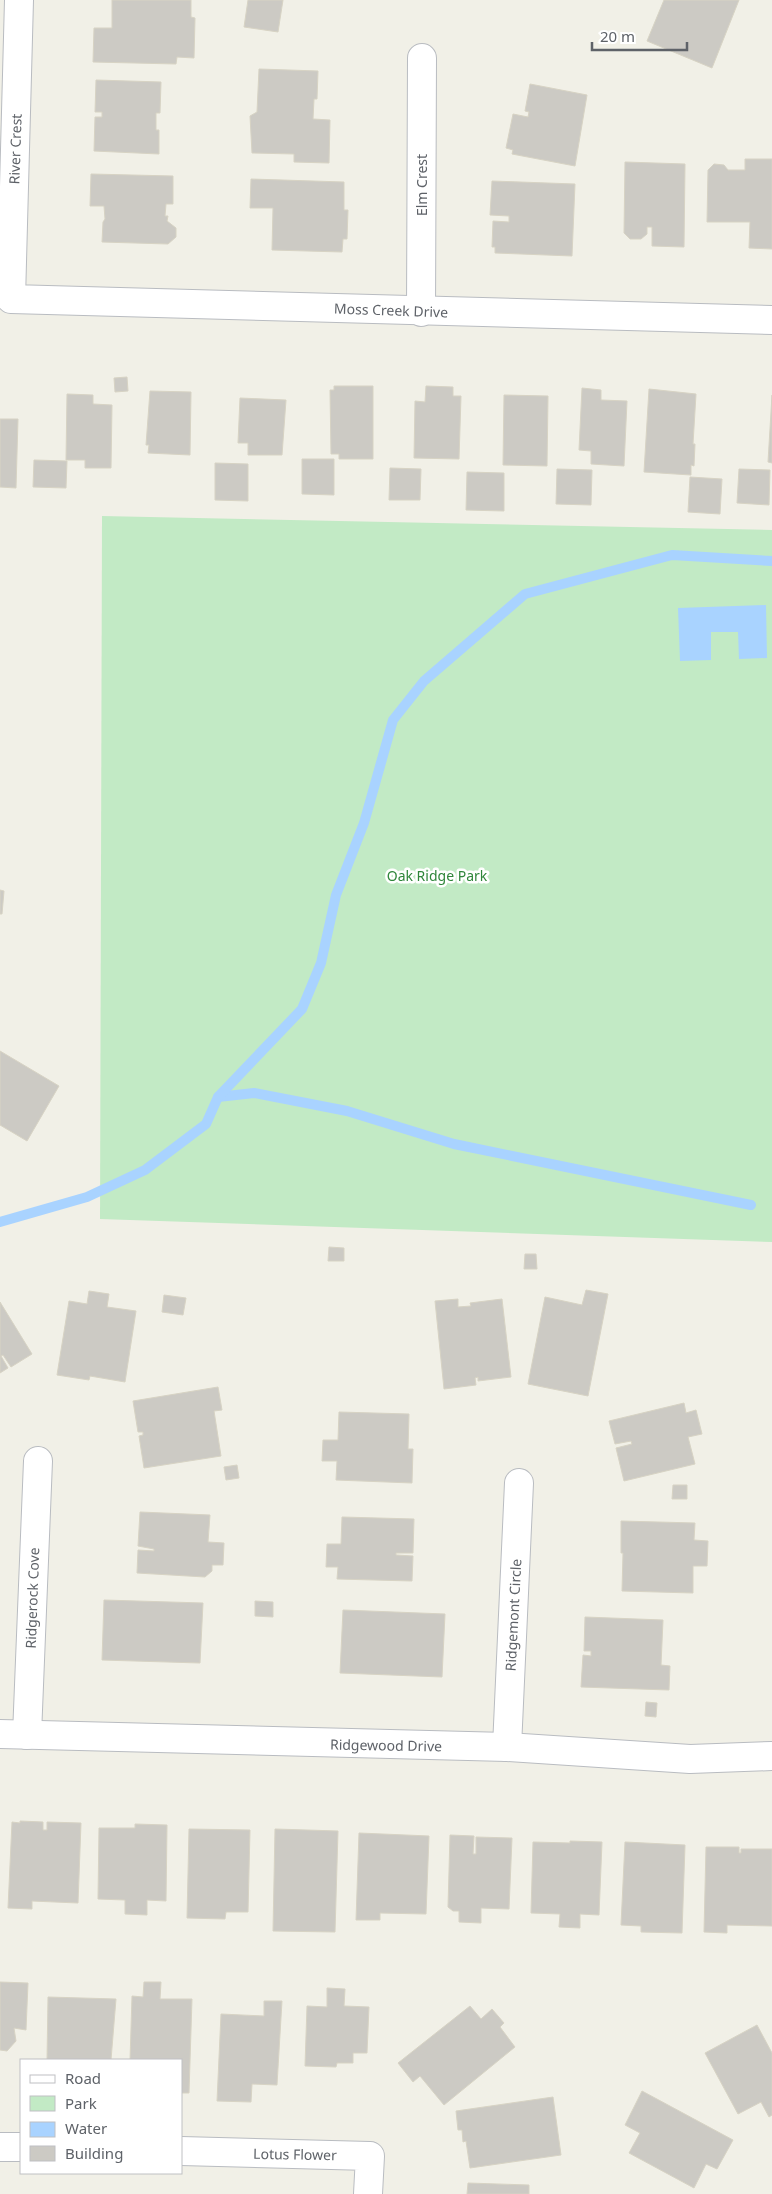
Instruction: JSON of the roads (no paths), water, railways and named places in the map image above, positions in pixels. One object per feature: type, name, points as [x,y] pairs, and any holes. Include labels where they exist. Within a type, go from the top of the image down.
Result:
[{"type":"street","name":"River Crest","points":[[11,299],[19,0]]},
{"type":"street","name":"Elm Crest","points":[[420,312],[422,58]]},
{"type":"street","name":"Moss Creek Drive","points":[[11,299],[290,306],[420,312],[772,320]]},
{"type":"street","name":"Ridgerock Cove","points":[[27,1735],[38,1461]]},
{"type":"street","name":"Ridgemont Circle","points":[[506,1747],[519,1483]]},
{"type":"street","name":"Ridgewood Drive","points":[[0,1734],[506,1747],[690,1759],[772,1756]]},
{"type":"street","points":[[0,2147],[20,2147]]},
{"type":"street","name":"Lotus Flower","points":[[182,2151],[370,2156],[368,2194]]},
{"type":"water","points":[[766,605],[767,658],[739,659],[738,632],[711,632],[711,660],[680,661],[678,608]]},
{"type":"waterway","points":[[0,1222],[87,1197],[145,1170],[206,1124],[218,1097],[302,1009],[321,963],[336,895],[364,823],[393,720],[424,681],[525,594],[672,555],[772,561]]},
{"type":"waterway","points":[[218,1097],[254,1093],[347,1111],[454,1144],[751,1205]]},
{"type":"park label","name":"Oak Ridge Park","points":[[437,875]]}]
